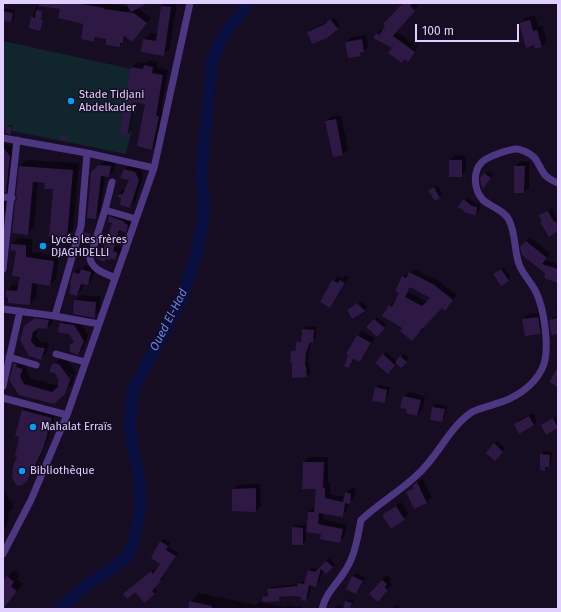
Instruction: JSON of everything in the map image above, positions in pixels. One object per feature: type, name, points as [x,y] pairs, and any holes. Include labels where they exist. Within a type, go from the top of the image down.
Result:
[{"type":"street","points":[[3,554],[31,500],[67,415],[154,168],[190,3]]},
{"type":"street","points":[[3,138],[87,153],[154,168]]},
{"type":"street","points":[[3,270],[5,233],[12,198],[17,140]]},
{"type":"street","points":[[322,609],[328,592],[344,573],[356,548],[361,520],[418,475],[463,418],[474,411],[502,402],[519,394],[533,382],[542,368],[545,349],[545,335],[544,320],[540,302],[535,289],[520,266],[516,255],[512,228],[508,218],[484,200],[478,192],[474,178],[478,166],[486,158],[519,149],[530,154],[538,161],[545,174],[551,180],[558,183]]},
{"type":"street","points":[[55,316],[81,226],[87,153]]},
{"type":"street","points":[[112,182],[106,210],[90,258],[92,265],[95,268],[116,278]]},
{"type":"street","points":[[3,197],[12,198]]},
{"type":"street","points":[[106,210],[136,219]]},
{"type":"street","points":[[3,309],[99,324]]},
{"type":"street","points":[[3,386],[20,311]]},
{"type":"street","points":[[56,354],[85,362]]},
{"type":"street","points":[[9,357],[36,365]]},
{"type":"street","points":[[3,398],[67,415]]},
{"type":"shaded area","name":"Stade Tidjani Abdelkader","points":[[3,41],[145,72],[126,154],[3,129]]},
{"type":"building","points":[[39,3],[76,3],[134,13],[147,23],[132,42],[124,36],[123,43],[120,43],[120,47],[106,45],[106,39],[95,37],[94,42],[81,39],[83,24],[58,18],[60,9],[39,6]]},
{"type":"building","points":[[126,3],[148,3],[131,12]]},
{"type":"building","points":[[403,3],[413,3],[410,6],[415,11],[393,36],[415,52],[408,62],[404,59],[402,63],[388,53],[392,48],[373,38],[376,33],[379,35],[385,26],[383,24]]},
{"type":"building","points":[[161,6],[171,7],[164,56],[141,52],[143,39],[156,41]]},
{"type":"building","points":[[36,10],[42,11],[41,20],[43,20],[40,31],[29,28],[31,17],[35,18]]},
{"type":"building","points":[[3,11],[13,13],[11,22],[3,21]]},
{"type":"building","points":[[330,19],[338,29],[327,38],[312,44],[307,32],[325,24]]},
{"type":"building","points":[[530,20],[533,31],[537,30],[542,47],[535,49],[534,45],[526,48],[519,23]]},
{"type":"building","points":[[362,39],[364,52],[360,53],[361,56],[348,58],[345,42]]},
{"type":"building","points":[[144,65],[153,67],[152,73],[163,75],[156,116],[159,116],[152,150],[137,146],[145,104],[133,102],[127,137],[119,135],[131,67],[143,69]]},
{"type":"building","points":[[336,119],[343,155],[333,157],[325,121]]},
{"type":"building","points":[[6,126],[12,127],[11,134],[5,133]]},
{"type":"building","points":[[61,135],[67,135],[67,141],[61,140]]},
{"type":"building","points":[[3,147],[10,156],[6,192],[3,192]]},
{"type":"building","points":[[449,160],[462,160],[462,177],[449,177]]},
{"type":"building","points":[[99,165],[111,166],[109,177],[101,176],[96,219],[87,218],[91,172]]},
{"type":"building","points":[[19,166],[73,170],[67,238],[49,237],[53,189],[44,189],[45,183],[33,182],[28,235],[12,233],[15,202],[17,199],[16,195]]},
{"type":"building","points":[[514,166],[525,166],[524,193],[514,193]]},
{"type":"building","points":[[124,169],[135,172],[139,180],[130,208],[120,205],[121,198],[116,195],[123,194],[129,180],[120,178]]},
{"type":"building","points":[[484,173],[491,178],[483,189],[480,178]]},
{"type":"building","points":[[434,187],[440,198],[435,201],[428,191]]},
{"type":"building","points":[[463,199],[472,206],[477,207],[476,215],[466,213],[458,207]]},
{"type":"building","points":[[548,211],[554,222],[555,221],[558,225],[558,231],[549,237],[540,222],[542,221],[539,215]]},
{"type":"building","points":[[109,216],[123,221],[128,225],[126,233],[119,230],[113,251],[118,253],[115,260],[111,258],[110,260],[106,259],[105,262],[95,258],[98,250],[102,252],[108,236],[112,223],[108,222]]},
{"type":"building","points":[[84,232],[91,234],[89,240],[83,238]]},
{"type":"building","points":[[526,241],[547,258],[542,264],[558,269],[558,283],[544,278],[545,273],[522,255],[520,247]]},
{"type":"building","points":[[11,244],[26,245],[26,257],[54,261],[50,286],[32,283],[30,305],[8,303],[8,298],[6,297],[6,290],[17,291],[20,277],[12,276],[16,251],[10,250]]},
{"type":"building","points":[[81,269],[91,272],[88,285],[81,284],[77,296],[69,294],[73,272],[79,274]]},
{"type":"building","points":[[501,269],[509,281],[501,286],[493,274]]},
{"type":"building","points":[[409,272],[433,284],[453,300],[445,311],[442,308],[412,341],[400,331],[402,328],[382,316],[389,305],[392,307],[399,293],[395,291],[402,276],[406,278]],"holes":[[[410,287],[430,298],[422,306],[405,297]]]},
{"type":"building","points":[[332,280],[338,283],[340,280],[345,283],[330,308],[320,302]]},
{"type":"building","points":[[74,300],[96,302],[95,318],[73,314]]},
{"type":"building","points":[[357,303],[365,311],[352,319],[347,310]]},
{"type":"building","points":[[538,317],[541,334],[525,336],[522,319]]},
{"type":"building","points":[[35,318],[49,320],[47,329],[39,328],[33,332],[31,341],[36,347],[45,348],[41,360],[29,356],[20,340],[24,326]]},
{"type":"building","points":[[558,318],[558,334],[551,335],[549,320]]},
{"type":"building","points":[[373,320],[385,328],[377,337],[366,327]]},
{"type":"building","points":[[60,323],[74,325],[84,341],[78,355],[70,352],[70,345],[74,342],[69,334],[58,332]]},
{"type":"building","points":[[302,329],[314,330],[313,343],[310,342],[306,353],[305,366],[307,377],[292,378],[292,363],[290,362],[291,351],[295,351],[297,341],[301,342]]},
{"type":"building","points":[[357,335],[371,343],[360,362],[353,359],[349,368],[344,366],[348,356],[346,354]]},
{"type":"building","points":[[383,354],[395,365],[388,374],[375,363]]},
{"type":"building","points":[[400,356],[407,362],[401,368],[395,362]]},
{"type":"building","points":[[13,363],[17,364],[16,367],[23,369],[20,376],[24,384],[52,392],[58,387],[58,380],[55,373],[49,372],[53,363],[59,364],[70,379],[65,394],[54,404],[19,395],[9,380]]},
{"type":"building","points":[[558,367],[558,387],[549,382]]},
{"type":"building","points":[[375,387],[387,390],[385,403],[372,401]]},
{"type":"building","points":[[403,396],[421,400],[417,416],[406,413],[407,409],[400,408]]},
{"type":"building","points":[[432,407],[445,409],[442,422],[430,420]]},
{"type":"building","points":[[22,410],[52,418],[43,449],[27,481],[20,486],[16,485],[12,477],[13,466],[17,457],[15,456],[19,437],[15,436]]},
{"type":"building","points":[[529,416],[534,425],[519,434],[514,424]]},
{"type":"building","points":[[553,418],[558,428],[546,435],[541,425]]},
{"type":"building","points":[[494,443],[503,452],[495,461],[486,453]]},
{"type":"building","points":[[540,454],[550,455],[549,467],[545,467],[545,471],[540,470]]},
{"type":"building","points":[[303,462],[324,462],[323,488],[325,488],[325,498],[343,502],[345,492],[351,494],[350,504],[345,503],[343,517],[319,513],[318,524],[343,529],[340,543],[320,539],[321,534],[306,532],[308,512],[314,512],[316,489],[302,489]]},
{"type":"building","points":[[417,482],[427,503],[414,509],[406,492],[413,488],[412,486]]},
{"type":"building","points":[[256,488],[256,512],[232,511],[232,489]]},
{"type":"building","points":[[396,506],[405,520],[391,529],[382,515]]},
{"type":"building","points":[[292,527],[303,528],[303,545],[292,545]]},
{"type":"building","points":[[160,541],[168,546],[166,550],[176,556],[160,580],[161,581],[152,591],[155,594],[144,603],[135,592],[127,599],[123,594],[151,571],[153,574],[160,564],[151,558]]},
{"type":"building","points":[[326,561],[333,567],[326,574],[321,569],[316,587],[309,585],[306,601],[301,600],[301,597],[294,596],[279,597],[280,601],[263,602],[262,597],[268,596],[267,589],[297,586],[298,583],[304,584],[308,570],[315,572]]},
{"type":"building","points":[[7,576],[14,582],[11,586],[17,591],[3,609],[3,581]]},
{"type":"building","points":[[352,576],[363,581],[356,594],[346,589]]},
{"type":"building","points":[[382,580],[387,584],[385,587],[388,590],[378,602],[369,594]]},
{"type":"building","points":[[189,601],[212,606],[212,609],[188,609]]},
{"type":"building","points":[[345,601],[352,603],[350,609],[343,609]]},
{"type":"waterway","name":"Oued El-Had","points":[[59,609],[84,587],[129,555],[134,539],[141,506],[139,476],[131,439],[130,420],[133,390],[184,295],[198,248],[205,206],[201,178],[212,61],[220,41],[247,3]]},
{"type":"place","name":"Stade Tidjani Abdelkader","points":[[71,101]]},
{"type":"place","name":"Lycée les frères DJAGHDELLI","points":[[43,246]]},
{"type":"place","name":"Mahalat Erraïs","points":[[33,427]]},
{"type":"place","name":"Bibliothèque","points":[[22,471]]}]
